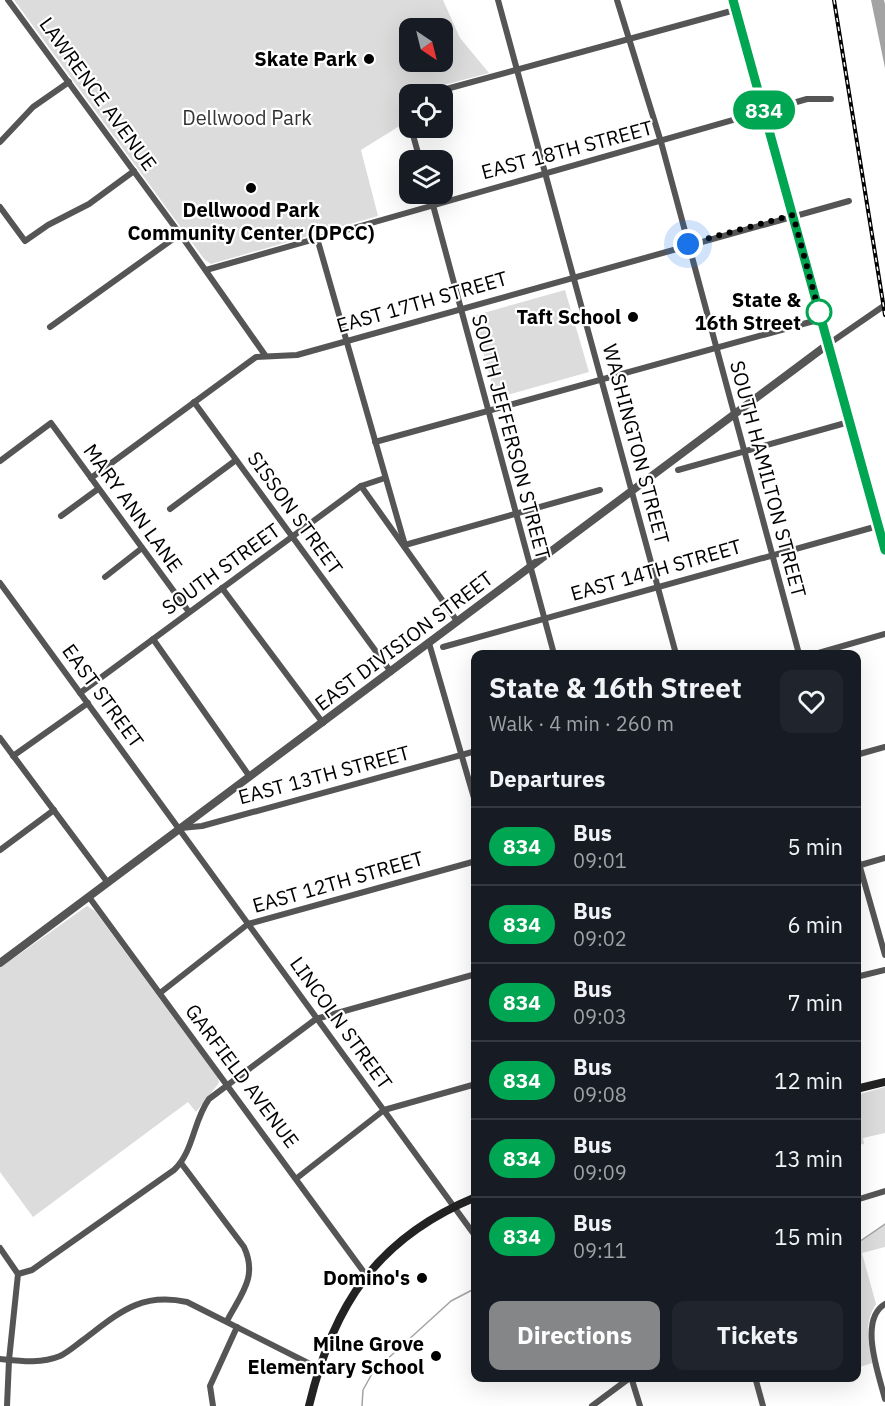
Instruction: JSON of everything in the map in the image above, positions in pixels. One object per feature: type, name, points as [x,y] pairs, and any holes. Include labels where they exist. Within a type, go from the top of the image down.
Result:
[{"type":"main road","points":[[734,5],[885,550]]},
{"type":"main road","points":[[861,1088],[885,1082]]},
{"type":"main road","points":[[309,1406],[318,1368],[338,1319],[366,1275],[416,1229],[452,1207],[471,1199]]},
{"type":"street","name":"LAWRENCE AVENUE","points":[[8,0],[206,270],[265,356]]},
{"type":"street","name":"WASHINGTON STREET","points":[[498,0],[675,650]]},
{"type":"street","name":"SOUTH HAMILTON STREET","points":[[617,0],[661,142],[797,650]]},
{"type":"street","points":[[453,87],[630,38],[734,5]]},
{"type":"street","points":[[0,142],[33,107],[69,82]]},
{"type":"street","name":"EAST 18TH STREET","points":[[453,198],[544,173],[579,166],[807,99],[831,99]]},
{"type":"street","points":[[0,207],[25,241],[48,225],[89,204],[134,171]]},
{"type":"street","name":"EAST 17TH STREET","points":[[91,478],[256,357],[288,357],[849,201]]},
{"type":"street","name":"EAST 18TH STREET","points":[[206,270],[433,204]]},
{"type":"street","name":"SOUTH JEFFERSON STREET","points":[[433,204],[529,570],[553,650]]},
{"type":"street","points":[[50,327],[180,234]]},
{"type":"street","points":[[317,238],[405,545]]},
{"type":"street","points":[[827,345],[885,305]]},
{"type":"street","points":[[375,442],[821,319]]},
{"type":"street","name":"EAST DIVISION STREET","points":[[0,963],[457,621],[529,570],[827,345]]},
{"type":"street","name":"SISSON STREET","points":[[194,402],[391,672]]},
{"type":"street","points":[[678,470],[849,422]]},
{"type":"street","name":"MARY ANN LANE","points":[[0,461],[51,423],[189,612]]},
{"type":"street","points":[[170,509],[236,460]]},
{"type":"street","name":"SOUTH STREET","points":[[80,693],[361,486],[385,478]]},
{"type":"street","points":[[361,486],[457,621]]},
{"type":"street","points":[[61,516],[98,489]]},
{"type":"street","points":[[405,545],[600,490]]},
{"type":"street","name":"EAST 14TH STREET","points":[[443,647],[878,526]]},
{"type":"street","points":[[105,577],[142,548]]},
{"type":"street","name":"EAST STREET","points":[[0,583],[180,828]]},
{"type":"street","points":[[222,588],[322,723]]},
{"type":"street","points":[[829,650],[885,634]]},
{"type":"street","points":[[153,639],[250,777]]},
{"type":"street","points":[[429,644],[471,788]]},
{"type":"street","points":[[13,756],[88,703]]},
{"type":"street","points":[[0,739],[108,883]]},
{"type":"street","points":[[861,754],[885,747]]},
{"type":"street","name":"EAST 13TH STREET","points":[[180,828],[202,826],[471,752]]},
{"type":"street","points":[[0,850],[54,810]]},
{"type":"street","name":"LINCOLN STREET","points":[[180,828],[471,1231]]},
{"type":"street","points":[[861,864],[885,858]]},
{"type":"street","name":"EAST 12TH STREET","points":[[160,993],[248,924],[471,862]]},
{"type":"street","points":[[861,875],[885,955]]},
{"type":"street","name":"GARFIELD AVENUE","points":[[89,897],[366,1275]]},
{"type":"street","points":[[861,976],[885,970]]},
{"type":"street","points":[[18,1274],[32,1270],[181,1163],[204,1107],[228,1084],[316,1019],[471,975]]},
{"type":"street","points":[[297,1178],[384,1110],[471,1085]]},
{"type":"street","points":[[181,1163],[244,1247],[250,1260],[251,1275],[227,1321]]},
{"type":"street","points":[[861,1198],[885,1191]]},
{"type":"street","points":[[0,1248],[18,1274],[9,1360],[7,1406]]},
{"type":"street","points":[[0,1359],[34,1362],[62,1355],[119,1312],[151,1299],[167,1298],[187,1302],[318,1368]]},
{"type":"street","points":[[885,1304],[873,1317],[872,1347],[885,1400]]},
{"type":"street","points":[[213,1406],[210,1386],[214,1372],[237,1327]]},
{"type":"street","points":[[592,1406],[624,1382]]},
{"type":"street","points":[[633,1382],[640,1406]]},
{"type":"street","points":[[756,1382],[763,1406]]},
{"type":"green space","name":"Dellwood Park","points":[[14,0],[443,0],[451,18],[399,18],[399,72],[453,72],[453,22],[460,38],[489,73],[448,84],[399,84],[399,126],[361,150],[378,216],[211,264],[204,259]]},
{"type":"green space","points":[[565,290],[589,372],[496,398],[473,316]]},
{"type":"green space","points":[[87,906],[95,911],[218,1078],[219,1083],[196,1112],[188,1102],[33,1217],[0,1172],[0,968]]},
{"type":"green space","points":[[885,1087],[885,1133],[863,1138],[864,1144],[861,1144],[861,1094]]},
{"type":"green space","points":[[885,1224],[885,1247],[862,1253],[876,1304],[868,1325],[872,1363],[861,1367],[861,1241]]},
{"type":"shaded area","points":[[871,0],[884,0],[885,4],[885,68]]},
{"type":"waterway","points":[[861,1241],[885,1224]]},
{"type":"waterway","points":[[362,1406],[363,1390],[373,1372],[451,1301],[471,1291]]},
{"type":"railway","points":[[834,0],[885,315]]},
{"type":"bus line","name":"834","points":[[733,0],[885,550]]},
{"type":"place","name":"Skate Park","points":[[369,59]]},
{"type":"place","name":"Dellwood Park Community Center (DPCC)","points":[[251,188]]},
{"type":"place","name":"State & 16th Street","points":[[819,312]]},
{"type":"place","name":"Taft School","points":[[633,317]]},
{"type":"place","name":"Domino's","points":[[422,1278]]},
{"type":"place","name":"Milne Grove Elementary School","points":[[436,1356]]},
{"type":"route","points":[[688,244],[793,215],[821,319],[819,312]]}]
